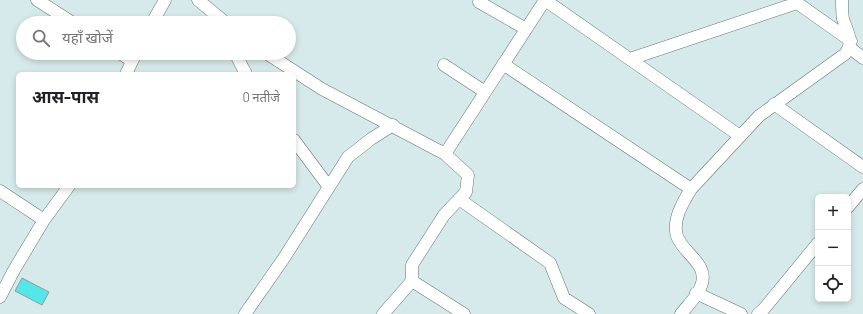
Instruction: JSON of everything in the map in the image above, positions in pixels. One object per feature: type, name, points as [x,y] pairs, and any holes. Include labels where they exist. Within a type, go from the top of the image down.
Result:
[{"type":"street","points":[[37,0],[62,16]]},
{"type":"street","points":[[156,16],[165,0]]},
{"type":"street","points":[[198,0],[214,16]]},
{"type":"street","points":[[446,154],[545,0],[740,136]]},
{"type":"street","points":[[681,314],[701,286],[703,277],[701,267],[682,245],[677,236],[676,228],[680,210],[691,189],[740,136],[774,104],[845,54],[850,45],[843,18],[842,0]]},
{"type":"street","points":[[630,60],[795,1],[850,45],[863,58]]},
{"type":"street","points":[[479,2],[526,29]]},
{"type":"street","points":[[127,72],[133,60]]},
{"type":"street","points":[[239,60],[245,72]]},
{"type":"street","points":[[277,60],[295,72]]},
{"type":"street","points":[[503,64],[691,189]]},
{"type":"street","points":[[444,65],[485,92]]},
{"type":"street","points":[[296,73],[322,90],[446,154],[468,176],[466,192],[444,215],[412,265],[412,281],[383,314]]},
{"type":"street","points":[[774,104],[863,167]]},
{"type":"street","points":[[244,314],[284,258],[348,157],[371,139],[393,126]]},
{"type":"street","points":[[296,143],[329,186]]},
{"type":"street","points":[[0,297],[14,270],[44,220],[68,188]]},
{"type":"street","points":[[851,203],[863,189]]},
{"type":"street","points":[[0,191],[44,220]]},
{"type":"street","points":[[459,199],[550,263],[564,298],[589,314]]},
{"type":"street","points":[[758,314],[763,310],[815,247]]},
{"type":"street","points":[[412,281],[464,314]]},
{"type":"street","points":[[696,293],[741,314]]},
{"type":"building","points":[[22,278],[49,292],[42,305],[15,291]]}]
